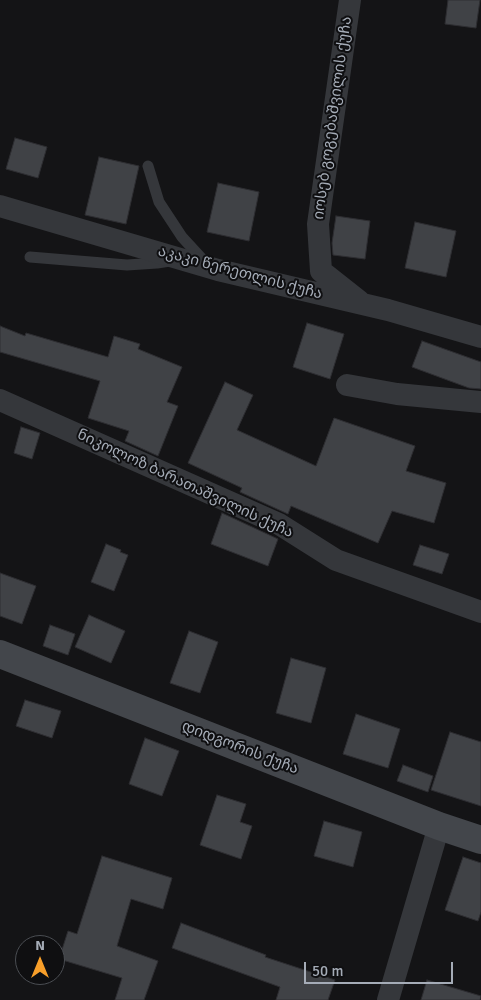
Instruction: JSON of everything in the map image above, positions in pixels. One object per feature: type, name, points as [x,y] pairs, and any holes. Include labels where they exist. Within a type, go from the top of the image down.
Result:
[{"type":"street","name":"იოსებ გოგებაშვილის ქუჩა","points":[[350,0],[318,224],[321,271],[364,305]]},
{"type":"street","name":"აკაკი წერეთლის ქუჩა","points":[[0,206],[209,267],[364,305],[481,337]]},
{"type":"street","points":[[347,385],[397,394],[481,402]]},
{"type":"street","name":"ნიკოლოზ ბარათაშვილის ქუჩა","points":[[0,400],[279,524],[336,560],[481,612]]},
{"type":"street","name":"დიდგორის ქუჩა","points":[[0,654],[439,826],[481,840]]},
{"type":"street","points":[[388,1000],[439,826]]},
{"type":"lane","points":[[148,166],[159,202],[182,237],[209,267]]},
{"type":"lane","points":[[30,257],[127,265],[180,259]]},
{"type":"building","points":[[448,0],[480,0],[476,28],[445,24]]},
{"type":"building","points":[[15,138],[47,147],[38,178],[6,169]]},
{"type":"building","points":[[99,157],[139,166],[126,224],[85,215]]},
{"type":"building","points":[[218,183],[259,192],[249,241],[207,232]]},
{"type":"building","points":[[336,216],[370,221],[365,259],[333,255],[332,243]]},
{"type":"building","points":[[415,222],[456,231],[446,277],[405,268]]},
{"type":"building","points":[[307,323],[344,334],[330,379],[293,367]]},
{"type":"building","points":[[0,326],[25,336],[26,333],[108,357],[114,336],[140,344],[138,349],[182,367],[167,402],[178,406],[158,456],[125,441],[129,431],[88,418],[100,381],[0,352]]},
{"type":"building","points":[[422,341],[481,362],[481,389],[469,388],[412,367]]},
{"type":"building","points":[[225,382],[253,395],[237,430],[316,466],[334,418],[415,446],[406,471],[446,483],[434,523],[392,511],[378,543],[291,506],[288,514],[240,492],[242,488],[188,463]]},
{"type":"building","points":[[21,427],[40,433],[32,459],[14,453]]},
{"type":"building","points":[[222,513],[278,539],[268,566],[211,544]]},
{"type":"building","points":[[106,544],[128,555],[114,591],[91,582]]},
{"type":"building","points":[[420,545],[449,554],[442,574],[413,565]]},
{"type":"building","points":[[0,573],[36,586],[22,624],[0,616]]},
{"type":"building","points":[[89,615],[125,631],[111,663],[75,647]]},
{"type":"building","points":[[50,625],[75,634],[68,655],[43,646]]},
{"type":"building","points":[[189,631],[218,642],[200,693],[170,683]]},
{"type":"building","points":[[291,658],[326,668],[311,723],[276,713]]},
{"type":"building","points":[[25,700],[61,711],[52,738],[16,726]]},
{"type":"building","points":[[356,714],[400,729],[388,768],[343,754]]},
{"type":"building","points":[[450,732],[481,742],[481,806],[431,790]]},
{"type":"building","points":[[145,738],[179,751],[162,796],[129,784]]},
{"type":"building","points":[[403,765],[433,776],[428,792],[397,781]]},
{"type":"building","points":[[217,795],[246,804],[240,822],[252,826],[241,859],[200,845]]},
{"type":"building","points":[[324,821],[362,832],[353,867],[314,856]]},
{"type":"building","points":[[102,856],[172,878],[163,909],[131,899],[117,946],[158,961],[144,1000],[115,1000],[122,978],[65,961],[65,940],[68,931],[77,934]]},
{"type":"building","points":[[463,857],[481,863],[481,912],[478,921],[445,910]]},
{"type":"building","points":[[181,923],[266,955],[265,957],[335,980],[328,1000],[276,1000],[280,987],[172,948]]},
{"type":"building","points":[[427,980],[481,996],[480,1000],[421,1000]]}]
